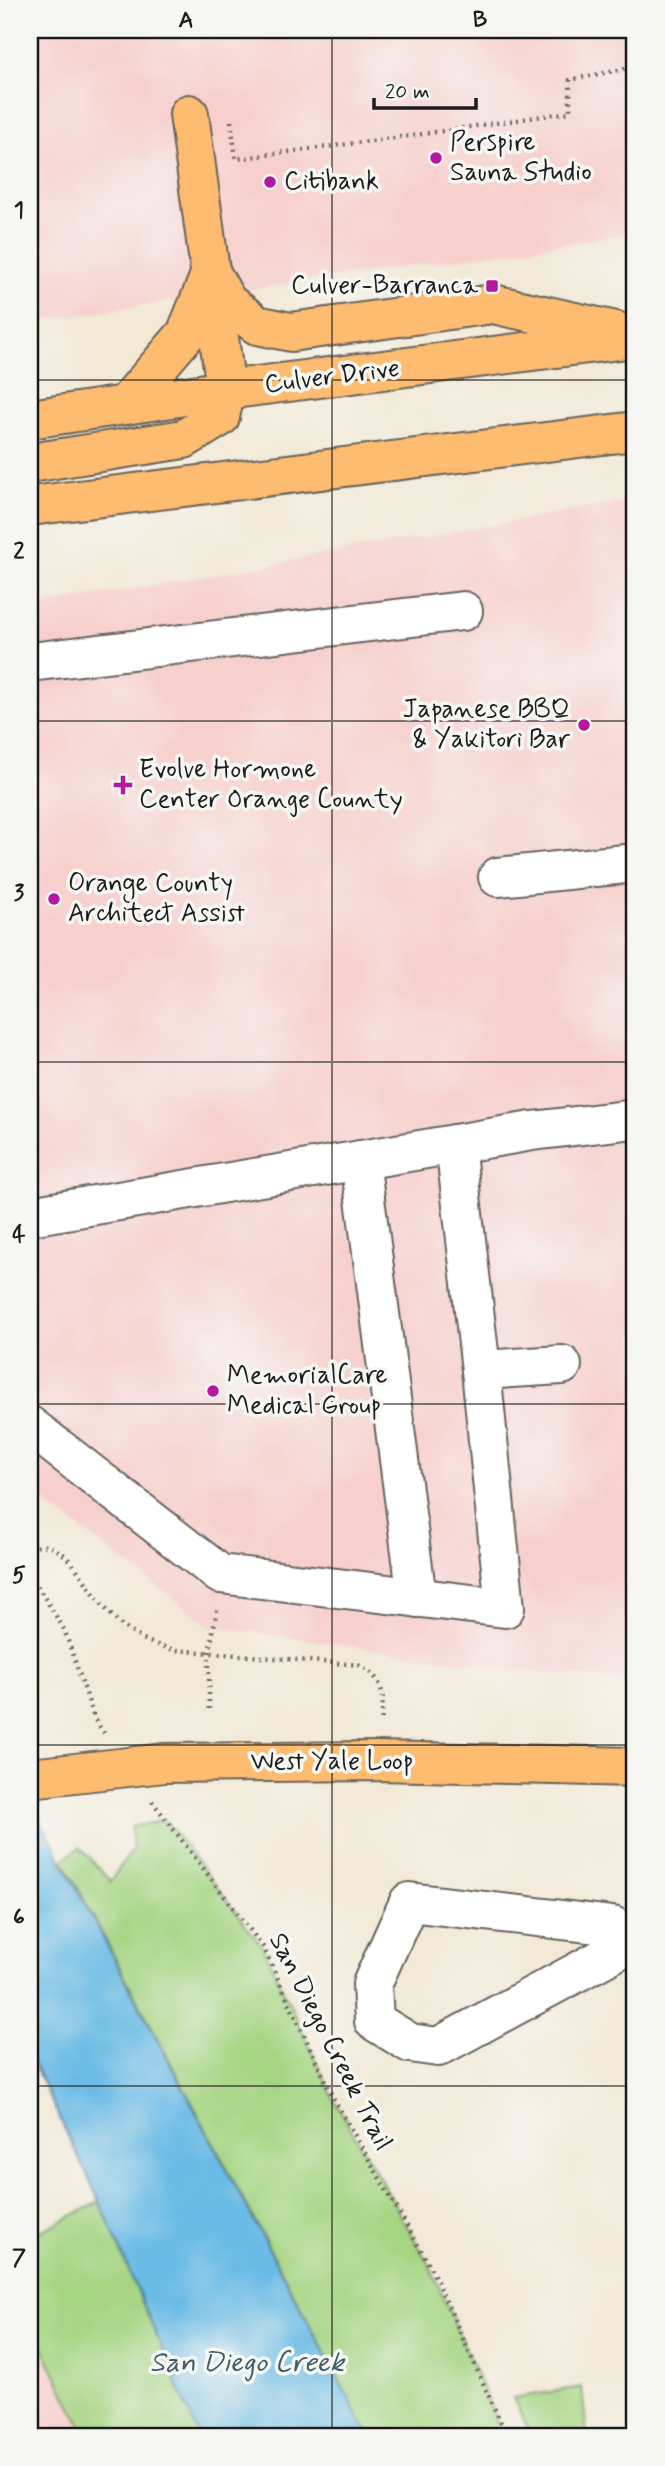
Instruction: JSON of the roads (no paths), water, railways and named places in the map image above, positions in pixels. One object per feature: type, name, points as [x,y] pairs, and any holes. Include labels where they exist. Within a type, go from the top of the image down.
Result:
[{"type":"main road","points":[[30,463],[184,439],[220,417],[226,390],[189,114]]},
{"type":"main road","points":[[211,273],[227,302],[257,325],[291,332],[493,304],[635,336]]},
{"type":"main road","points":[[125,405],[186,334],[211,273]]},
{"type":"main road","name":"Culver Drive","points":[[30,419],[635,336]]},
{"type":"main road","points":[[30,506],[635,431]]},
{"type":"main road","name":"West Yale Loop","points":[[30,1778],[164,1763],[377,1761],[635,1767]]},
{"type":"lane","points":[[30,662],[463,611]]},
{"type":"lane","points":[[498,877],[635,863]]},
{"type":"lane","points":[[30,1216],[532,1131],[635,1119]]},
{"type":"lane","points":[[30,1426],[220,1574],[505,1608],[481,1370],[454,1144]]},
{"type":"lane","points":[[360,1160],[417,1598]]},
{"type":"lane","points":[[481,1370],[562,1365]]},
{"type":"lane","points":[[409,1902],[613,1926],[634,1941],[438,2047],[410,2043],[374,2021],[372,1984],[409,1902]]},
{"type":"water","name":"San Diego Creek","points":[[30,1798],[369,2436],[199,2436],[100,2202],[30,2057]]},
{"type":"place","name":"Perspire Sauna Studio","points":[[436,158]]},
{"type":"place","name":"Citibank","points":[[270,182]]},
{"type":"place","name":"Culver-Barranca","points":[[492,286]]},
{"type":"place","name":"Japanese BBQ & Yakitori Bar","points":[[584,725]]},
{"type":"place","name":"Evolve Hormone Center Orange County","points":[[123,785]]},
{"type":"place","name":"Orange County Architect Assist","points":[[54,899]]},
{"type":"place","name":"MemorialCare Medical Group","points":[[213,1391]]}]
